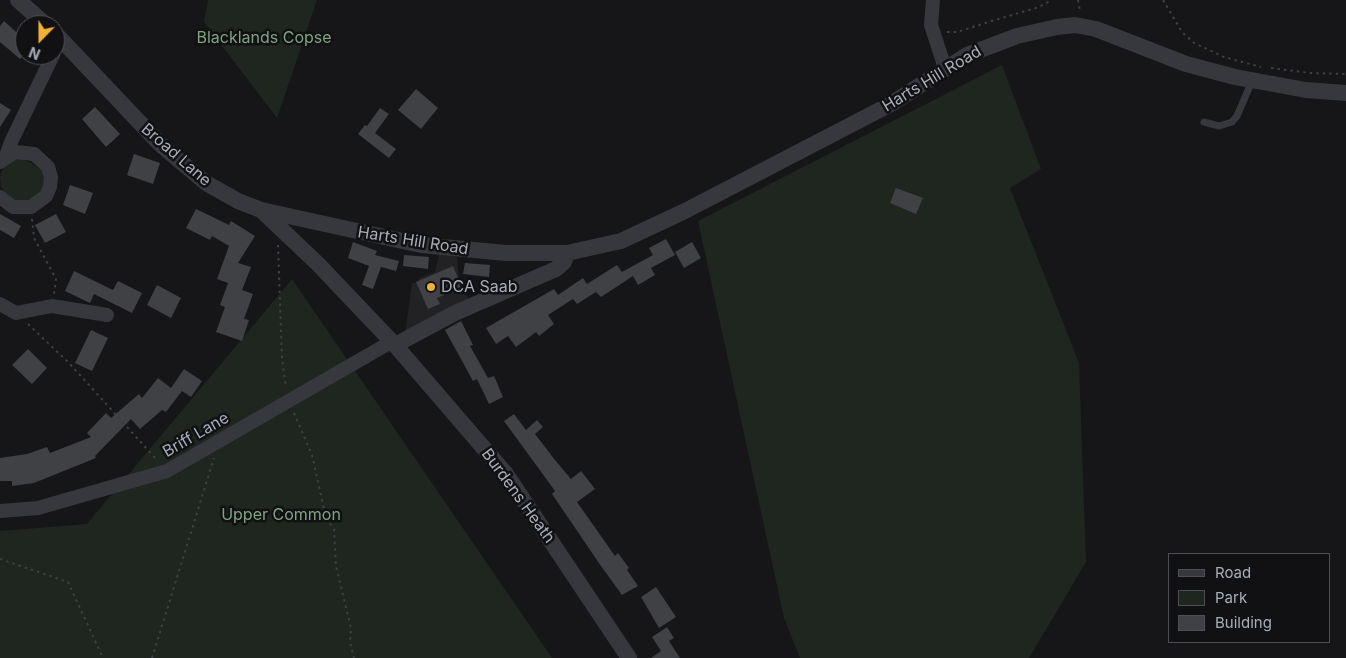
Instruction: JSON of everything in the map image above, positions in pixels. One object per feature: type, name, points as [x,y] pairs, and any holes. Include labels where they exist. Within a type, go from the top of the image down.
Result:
[{"type":"street","points":[[18,0],[35,15]]},
{"type":"street","points":[[932,0],[931,26],[945,68]]},
{"type":"street","name":"Harts Hill Road","points":[[262,210],[420,245],[506,253],[568,252],[602,247],[653,228],[891,104],[967,55],[996,43],[1034,32],[1074,25],[1111,34],[1186,64],[1252,81],[1306,90],[1346,93]]},
{"type":"street","name":"Broad Lane","points":[[65,54],[188,170],[225,194],[262,210],[318,264],[393,343]]},
{"type":"street","points":[[3,159],[47,65]]},
{"type":"street","points":[[0,197],[13,207],[31,207],[46,196],[50,187],[48,168],[34,154],[25,152],[3,159]]},
{"type":"street","points":[[393,343],[455,313],[556,269],[564,262],[568,252]]},
{"type":"street","points":[[0,304],[16,313],[52,306],[107,316]]},
{"type":"street","name":"Briff Lane","points":[[0,511],[38,508],[167,472],[393,343]]},
{"type":"street","name":"Burdens Heath","points":[[393,343],[506,474],[624,655]]},
{"type":"lane","points":[[1204,122],[1220,126],[1232,122],[1237,116],[1252,81]]},
{"type":"path","points":[[931,26],[943,32],[957,32],[1039,7],[1052,0]]},
{"type":"path","points":[[1163,0],[1182,32],[1206,50],[1266,68],[1310,74],[1346,74]]},
{"type":"path","points":[[31,207],[34,238],[56,279],[52,306]]},
{"type":"path","points":[[276,225],[283,377],[290,401],[312,455],[326,518],[334,530],[336,566],[351,628],[350,642],[354,658]]},
{"type":"path","points":[[16,313],[69,363],[167,472]]},
{"type":"path","points":[[152,658],[219,442]]},
{"type":"path","points":[[0,559],[68,582],[103,658]]},
{"type":"shaded area","points":[[439,254],[457,257],[460,288],[470,300],[405,334],[412,283],[418,283],[419,278],[435,272]]},
{"type":"green space","name":"Blacklands Copse","points":[[208,0],[317,0],[277,118],[204,22]]},
{"type":"green space","points":[[1002,65],[1041,169],[1010,188],[1079,363],[1086,562],[1029,658],[800,658],[784,618],[698,221]]},
{"type":"green space","points":[[17,157],[31,163],[44,173],[48,180],[43,197],[21,203],[6,194],[1,187],[0,176],[5,164]]},
{"type":"green space","name":"Upper Common","points":[[292,279],[552,658],[0,658],[0,531],[87,524]]},
{"type":"building","points":[[4,21],[15,31],[15,55],[0,42],[0,26]]},
{"type":"building","points":[[416,89],[438,108],[421,129],[398,110]]},
{"type":"building","points":[[0,103],[11,110],[0,127]]},
{"type":"building","points":[[95,107],[120,134],[106,147],[82,119]]},
{"type":"building","points":[[380,108],[389,114],[375,133],[396,149],[389,158],[358,134],[365,125],[367,126]]},
{"type":"building","points":[[134,154],[160,163],[153,184],[127,175]]},
{"type":"building","points":[[70,185],[93,193],[85,214],[63,205]]},
{"type":"building","points":[[896,188],[923,198],[916,214],[890,203]]},
{"type":"building","points":[[196,209],[229,225],[231,221],[255,236],[238,263],[251,267],[242,290],[253,294],[244,319],[249,320],[242,341],[216,332],[225,307],[220,305],[228,283],[217,279],[229,246],[212,236],[210,240],[186,228]]},
{"type":"building","points":[[0,214],[21,226],[14,238],[0,230]]},
{"type":"building","points":[[56,214],[66,232],[45,243],[35,225]]},
{"type":"building","points":[[666,239],[675,255],[651,268],[655,275],[638,285],[633,276],[601,297],[596,292],[577,304],[573,299],[548,315],[554,324],[539,336],[536,332],[516,347],[508,336],[496,344],[486,328],[554,289],[558,295],[583,278],[587,284],[617,265],[622,272],[653,255],[649,248]]},
{"type":"building","points":[[353,242],[377,251],[375,255],[399,261],[396,271],[381,267],[373,289],[362,285],[369,266],[348,258]]},
{"type":"building","points":[[692,242],[701,258],[684,268],[675,252]]},
{"type":"building","points":[[404,255],[429,257],[428,269],[403,266]]},
{"type":"building","points":[[465,263],[490,265],[489,277],[463,274]]},
{"type":"building","name":"DCA Saab","points":[[453,266],[462,287],[437,298],[440,304],[428,309],[416,282]]},
{"type":"building","points":[[74,271],[113,290],[118,281],[142,293],[132,313],[94,294],[90,303],[65,291]]},
{"type":"building","points":[[157,285],[181,298],[171,318],[147,305]]},
{"type":"building","points":[[461,321],[473,345],[470,346],[488,378],[494,376],[503,397],[489,404],[477,379],[473,381],[445,330]]},
{"type":"building","points":[[91,330],[108,338],[92,371],[75,363]]},
{"type":"building","points":[[28,349],[47,368],[32,384],[12,365]]},
{"type":"building","points":[[184,369],[202,381],[191,397],[182,391],[166,412],[162,410],[140,429],[131,419],[95,456],[96,458],[34,483],[12,486],[12,481],[0,481],[0,458],[27,454],[47,447],[50,453],[91,437],[87,433],[106,413],[111,418],[139,394],[142,398],[158,378],[171,388]]},
{"type":"building","points":[[514,414],[526,430],[537,420],[543,427],[535,434],[555,460],[571,479],[581,471],[595,489],[577,502],[615,556],[618,553],[629,568],[627,570],[638,586],[622,595],[601,566],[552,494],[555,491],[504,421]]},
{"type":"building","points":[[656,587],[676,617],[659,628],[641,597]]},
{"type":"building","points":[[667,627],[674,638],[669,641],[680,658],[651,658],[661,651],[652,637]]},
{"type":"place","name":"DCA Saab","points":[[431,287]]}]
